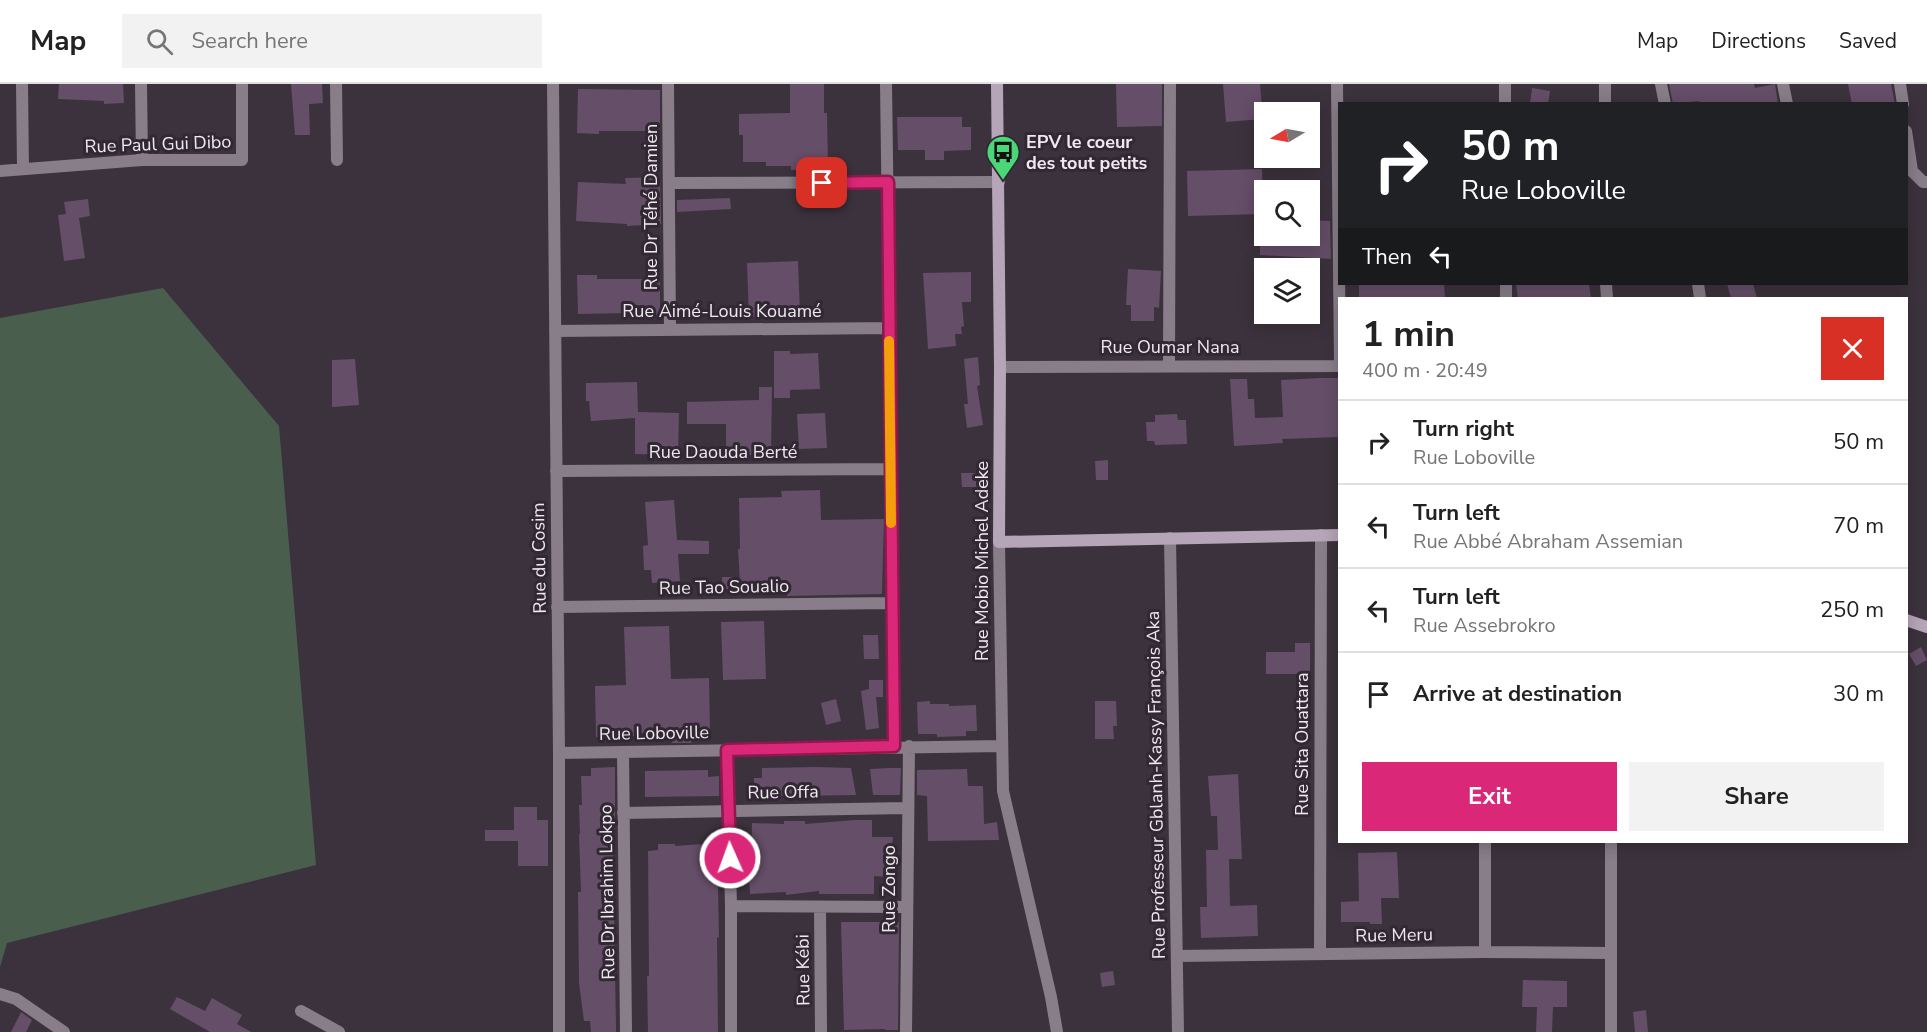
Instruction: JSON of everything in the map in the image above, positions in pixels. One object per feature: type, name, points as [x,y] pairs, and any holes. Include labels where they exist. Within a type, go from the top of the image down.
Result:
[{"type":"street","points":[[22,84],[23,169]]},
{"type":"street","points":[[141,84],[142,160]]},
{"type":"street","name":"Rue Paul Gui Dibo","points":[[0,171],[142,160],[242,160],[242,84]]},
{"type":"street","points":[[336,84],[337,160]]},
{"type":"street","name":"Rue du Cosim","points":[[553,84],[559,1032]]},
{"type":"street","name":"Rue Dr Téhé Damien","points":[[668,84],[670,330]]},
{"type":"street","points":[[886,84],[894,746]]},
{"type":"street","name":"Rue Mobio Michel Adeke","points":[[997,84],[1001,746],[1005,800],[1051,997],[1057,1032]]},
{"type":"street","points":[[1169,365],[1170,84]]},
{"type":"street","points":[[1336,84],[1338,224]]},
{"type":"street","points":[[1505,84],[1505,102]]},
{"type":"street","points":[[1605,84],[1605,102]]},
{"type":"street","points":[[1661,84],[1665,102]]},
{"type":"street","points":[[1783,84],[1786,102]]},
{"type":"street","points":[[1900,84],[1903,102]]},
{"type":"street","points":[[1908,144],[1912,171],[1923,182],[1927,182]]},
{"type":"street","points":[[669,183],[999,182]]},
{"type":"street","name":"Rue Aimé-Louis Kouamé","points":[[555,330],[889,328]]},
{"type":"street","name":"Rue Oumar Nana","points":[[1000,367],[1338,364]]},
{"type":"street","name":"Rue Daouda Berté","points":[[556,471],[890,468]]},
{"type":"street","name":"Rue Sita Ouattara","points":[[1320,535],[1320,953]]},
{"type":"street","points":[[999,542],[1338,535]]},
{"type":"street","name":"Rue Professeur Gblanh-Kassy François Aka","points":[[1170,538],[1178,1032]]},
{"type":"street","name":"Rue Tao Soualio","points":[[557,607],[891,603]]},
{"type":"street","points":[[1908,621],[1927,627]]},
{"type":"street","name":"Rue Zongo","points":[[906,1032],[909,746]]},
{"type":"street","name":"Rue Loboville","points":[[559,753],[1001,746]]},
{"type":"street","points":[[727,750],[731,1032]]},
{"type":"street","name":"Rue Dr Ibrahim Lokpo","points":[[623,752],[626,1032]]},
{"type":"street","name":"Rue Offa","points":[[623,813],[907,808]]},
{"type":"street","points":[[1485,843],[1485,952]]},
{"type":"street","points":[[1611,843],[1611,1032]]},
{"type":"street","points":[[731,906],[906,907]]},
{"type":"street","name":"Rue Kébi","points":[[820,907],[821,1032]]},
{"type":"street","name":"Rue Meru","points":[[1177,956],[1320,953],[1611,953]]},
{"type":"street","points":[[0,994],[16,999],[64,1032]]},
{"type":"street","points":[[301,1011],[339,1032]]},
{"type":"green space","points":[[163,288],[279,426],[316,865],[7,943],[0,967],[0,318]]},
{"type":"building","points":[[59,84],[123,84],[124,103],[104,104],[104,101],[58,99]]},
{"type":"building","points":[[291,84],[322,84],[323,103],[309,104],[310,135],[295,135]]},
{"type":"building","points":[[790,84],[824,84],[828,169],[791,170],[791,166],[766,166],[766,162],[743,162],[743,135],[739,135],[739,114],[790,113]]},
{"type":"building","points":[[1116,84],[1162,84],[1162,126],[1117,127]]},
{"type":"building","points":[[1223,84],[1260,84],[1262,102],[1254,102],[1254,120],[1226,122]]},
{"type":"building","points":[[1669,84],[1754,84],[1755,88],[1775,84],[1778,102],[1699,101],[1673,102]]},
{"type":"building","points":[[1848,84],[1891,84],[1895,102],[1852,102]]},
{"type":"building","points":[[1532,88],[1550,91],[1548,102],[1530,102]]},
{"type":"building","points":[[578,89],[660,90],[660,131],[577,133]]},
{"type":"building","points":[[897,117],[962,117],[962,127],[971,127],[971,150],[944,151],[944,160],[925,160],[925,150],[898,150]]},
{"type":"building","points":[[1262,169],[1262,180],[1254,180],[1254,214],[1188,216],[1187,171]]},
{"type":"building","points":[[660,177],[661,224],[627,226],[627,224],[576,221],[578,182],[626,184],[625,178]]},
{"type":"building","points":[[730,198],[731,209],[677,212],[677,200]]},
{"type":"building","points":[[88,199],[90,216],[79,218],[85,258],[64,261],[58,215],[66,214],[64,202]]},
{"type":"building","points":[[1320,220],[1330,221],[1331,259],[1260,255],[1260,246],[1320,246]]},
{"type":"building","points":[[798,261],[800,315],[749,317],[747,263]]},
{"type":"building","points":[[1128,269],[1161,271],[1159,308],[1154,307],[1154,321],[1131,321],[1131,305],[1126,305]]},
{"type":"building","points":[[971,272],[971,302],[962,302],[964,326],[961,327],[962,334],[955,334],[956,346],[928,349],[923,273]]},
{"type":"building","points":[[577,275],[597,275],[597,279],[660,279],[660,315],[578,314]]},
{"type":"building","points":[[1359,285],[1444,285],[1445,297],[1359,297]]},
{"type":"building","points":[[1516,285],[1589,285],[1591,297],[1518,297]]},
{"type":"building","points":[[1727,285],[1753,285],[1757,297],[1731,297]]},
{"type":"building","points":[[774,351],[790,351],[790,354],[818,353],[820,389],[790,390],[790,398],[774,398]]},
{"type":"building","points":[[978,357],[980,385],[977,386],[983,425],[967,428],[964,404],[968,404],[964,359]]},
{"type":"building","points":[[355,359],[359,405],[332,407],[332,360]]},
{"type":"building","points":[[1338,378],[1338,437],[1282,439],[1283,443],[1234,446],[1230,379],[1247,379],[1248,399],[1254,399],[1255,418],[1283,417],[1281,380]]},
{"type":"building","points":[[637,382],[638,412],[679,413],[678,455],[635,454],[635,418],[591,421],[589,401],[586,401],[586,383]]},
{"type":"building","points":[[759,387],[772,387],[771,455],[726,455],[726,424],[687,424],[687,402],[759,400]]},
{"type":"building","points":[[825,413],[827,448],[799,449],[797,414]]},
{"type":"building","points":[[1177,414],[1178,420],[1186,420],[1187,444],[1155,445],[1154,441],[1147,441],[1146,422],[1155,422],[1155,415]]},
{"type":"building","points":[[1108,460],[1108,480],[1096,480],[1095,461]]},
{"type":"building","points":[[961,473],[976,473],[977,487],[962,487]]},
{"type":"building","points":[[820,490],[821,520],[884,519],[882,594],[787,596],[787,580],[740,583],[739,498],[782,497],[781,491]]},
{"type":"building","points":[[674,500],[677,540],[709,541],[709,554],[678,554],[680,581],[652,583],[651,570],[644,570],[643,546],[648,545],[645,502]]},
{"type":"building","points":[[722,577],[734,577],[734,589],[722,589]]},
{"type":"building","points":[[764,621],[766,679],[723,680],[721,622]]},
{"type":"building","points":[[669,626],[671,679],[709,678],[710,732],[691,733],[691,743],[672,743],[672,732],[636,733],[636,736],[628,736],[629,739],[608,740],[608,737],[596,737],[595,686],[626,685],[624,627]]},
{"type":"building","points":[[863,635],[878,635],[879,659],[864,659]]},
{"type":"building","points":[[1295,643],[1310,643],[1310,674],[1266,674],[1266,652],[1295,652]]},
{"type":"building","points":[[1921,647],[1927,660],[1916,666],[1909,654]]},
{"type":"building","points":[[869,680],[883,680],[883,697],[876,697],[879,728],[866,730],[861,691],[869,689]]},
{"type":"building","points":[[836,699],[841,721],[826,725],[821,703]]},
{"type":"building","points":[[930,701],[930,704],[949,704],[949,706],[976,705],[977,731],[966,731],[966,736],[937,737],[937,734],[918,734],[917,702]]},
{"type":"building","points":[[1095,701],[1116,701],[1117,726],[1113,726],[1114,739],[1095,739]]},
{"type":"building","points":[[615,767],[613,851],[616,1032],[591,1032],[590,1021],[584,1021],[579,983],[578,892],[581,892],[579,805],[582,805],[581,776],[591,776],[591,768]]},
{"type":"building","points":[[762,768],[851,768],[856,795],[789,796],[754,793],[754,778],[762,778]]},
{"type":"building","points":[[901,768],[900,795],[873,795],[870,769]]},
{"type":"building","points":[[967,769],[968,786],[983,786],[984,824],[997,822],[999,840],[928,841],[927,796],[917,795],[917,770]]},
{"type":"building","points":[[708,770],[708,777],[719,776],[719,796],[645,797],[645,771]]},
{"type":"building","points":[[1238,774],[1242,859],[1229,859],[1230,906],[1257,905],[1258,936],[1201,938],[1200,907],[1207,907],[1206,850],[1218,850],[1217,816],[1211,816],[1208,776]]},
{"type":"building","points":[[514,807],[537,807],[537,820],[548,820],[548,866],[518,866],[518,841],[485,841],[485,830],[514,830]]},
{"type":"building","points":[[872,820],[872,837],[893,837],[889,877],[874,876],[874,894],[819,894],[819,891],[786,895],[786,892],[750,894],[748,860],[751,860],[752,823],[784,824],[784,821],[805,821],[805,824]]},
{"type":"building","points":[[717,843],[718,1032],[648,1032],[648,851],[658,850],[658,844],[675,844],[675,846]]},
{"type":"building","points":[[1397,852],[1399,898],[1381,898],[1382,924],[1341,922],[1341,902],[1359,901],[1358,853]]},
{"type":"building","points":[[841,922],[899,922],[898,1030],[844,1030]]},
{"type":"building","points":[[1113,971],[1115,985],[1102,987],[1100,973]]},
{"type":"building","points":[[1523,980],[1567,981],[1567,1007],[1553,1007],[1552,1032],[1536,1032],[1537,1007],[1522,1007]]},
{"type":"building","points":[[177,997],[205,1011],[212,998],[242,1015],[237,1024],[251,1032],[210,1032],[170,1009]]},
{"type":"building","points":[[1646,1010],[1648,1032],[1635,1032],[1633,1012]]},
{"type":"building","points":[[21,1012],[32,1020],[26,1032],[11,1032]]},
{"type":"slow traffic","points":[[889,341],[891,523]]},
{"type":"place","name":"EPV le coeur des tout petits","points":[[1003,181]]},
{"type":"route","points":[[730,858],[727,750],[894,746],[888,182],[822,183]]}]
